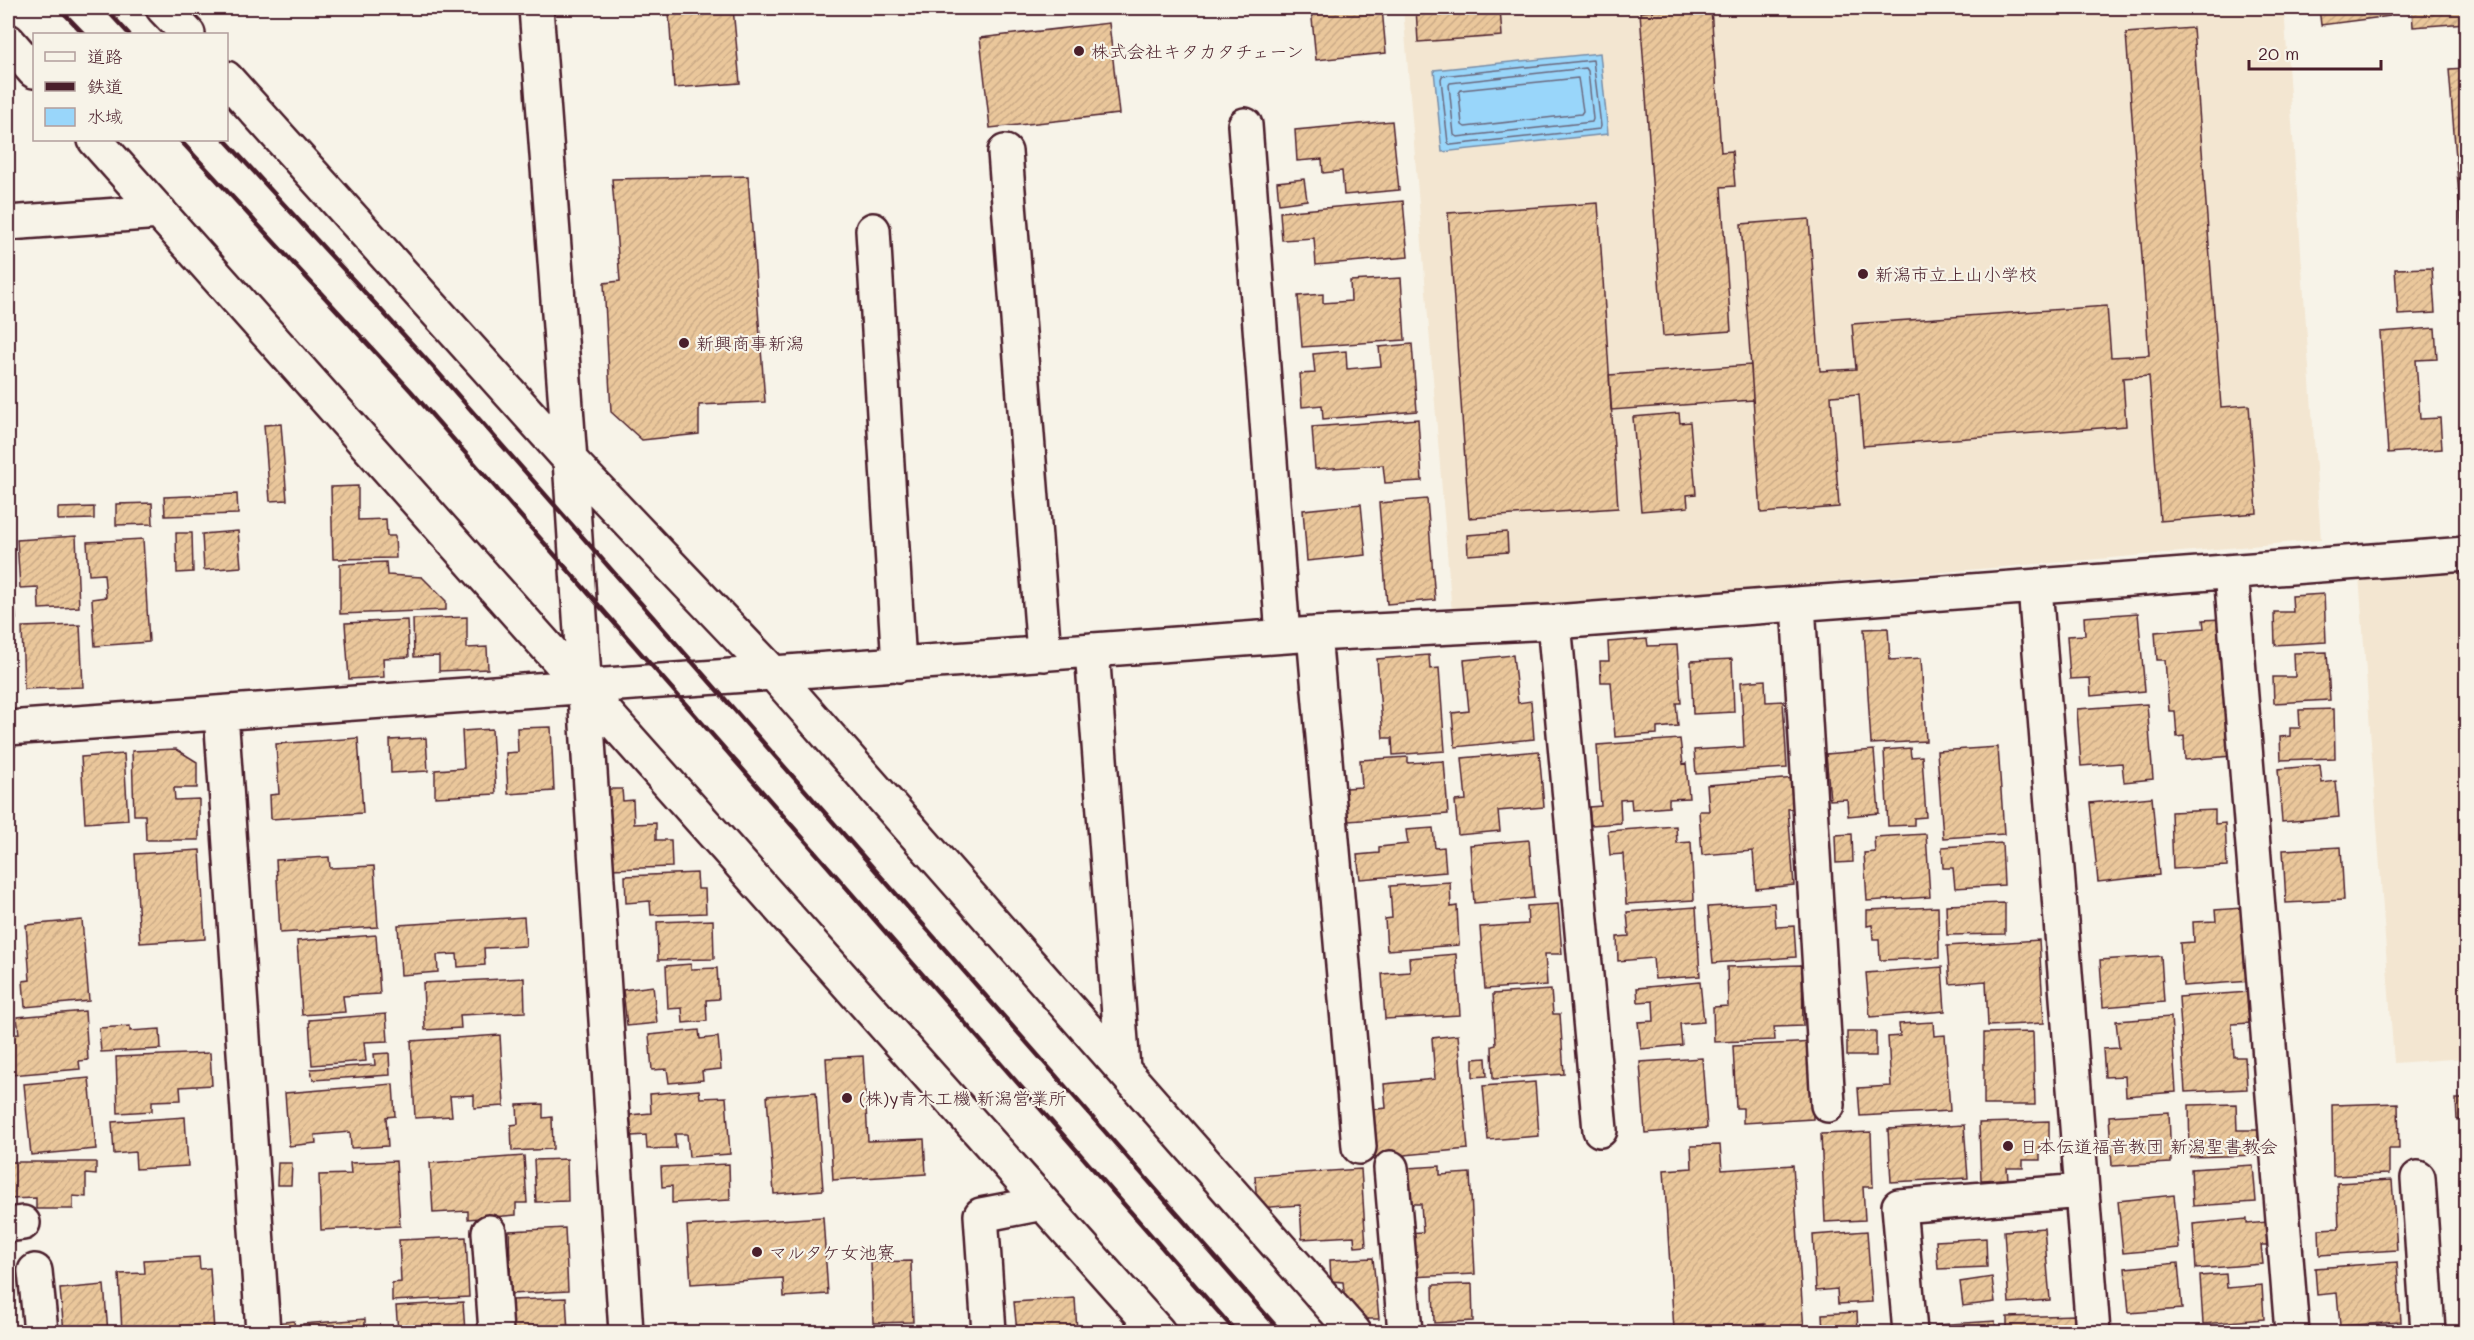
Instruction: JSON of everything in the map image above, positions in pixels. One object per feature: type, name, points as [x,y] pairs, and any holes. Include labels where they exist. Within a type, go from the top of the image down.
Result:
[{"type":"street","points":[[163,8],[187,33]]},
{"type":"street","points":[[536,8],[570,460],[626,1332]]},
{"type":"street","points":[[8,41],[33,70]]},
{"type":"street","points":[[228,80],[570,460],[774,674],[1354,1332]]},
{"type":"street","points":[[1245,125],[1298,635],[1359,1147]]},
{"type":"street","points":[[96,141],[1158,1332]]},
{"type":"street","points":[[1005,152],[1044,654]]},
{"type":"street","points":[[8,223],[160,212]]},
{"type":"street","points":[[873,230],[899,664]]},
{"type":"street","points":[[8,728],[1298,635],[1554,622],[2466,554]]},
{"type":"street","points":[[2231,572],[2292,1332]]},
{"type":"street","points":[[2035,586],[2093,1332]]},
{"type":"street","points":[[1798,604],[1828,1105]]},
{"type":"street","points":[[1554,622],[1600,1130]]},
{"type":"street","points":[[1092,650],[1123,1069]]},
{"type":"street","points":[[221,713],[263,1332]]},
{"type":"street","points":[[1391,1168],[1405,1332]]},
{"type":"street","points":[[2418,1178],[2428,1332]]},
{"type":"street","points":[[1910,1332],[1899,1206],[2082,1191]]},
{"type":"street","points":[[989,1332],[981,1215],[1043,1203]]},
{"type":"street","points":[[489,1232],[496,1332]]},
{"type":"street","points":[[35,1270],[41,1332]]},
{"type":"shaded area","name":"新潟市立上山小学校","points":[[1403,8],[2284,8],[2321,540],[1452,614]]},
{"type":"shaded area","points":[[2466,568],[2466,1058],[2394,1063],[2359,575]]},
{"type":"water","points":[[1600,53],[1608,134],[1442,152],[1434,70]]},
{"type":"building","points":[[733,8],[740,83],[674,88],[669,13]]},
{"type":"building","points":[[1311,8],[1382,8],[1386,53],[1316,60]]},
{"type":"building","points":[[1416,8],[1500,8],[1502,36],[1418,42]]},
{"type":"building","points":[[1711,8],[1721,152],[1732,151],[1735,186],[1721,187],[1731,331],[1663,336],[1640,12]]},
{"type":"building","points":[[2319,8],[2389,8],[2390,16],[2321,25]]},
{"type":"building","points":[[2412,8],[2466,8],[2466,23],[2413,27]]},
{"type":"building","points":[[1109,23],[1119,114],[990,128],[980,38]]},
{"type":"building","points":[[2193,28],[2221,407],[2249,405],[2257,513],[2160,521],[2149,376],[2123,378],[2126,426],[1863,446],[1859,394],[1831,396],[1839,507],[1761,513],[1741,224],[1809,219],[1820,371],[1856,369],[1852,324],[2107,306],[2111,357],[2149,355],[2126,33]]},
{"type":"building","points":[[2466,68],[2466,285],[2449,69]]},
{"type":"building","points":[[1392,121],[1399,190],[1344,195],[1342,171],[1323,173],[1322,159],[1297,161],[1295,130]]},
{"type":"building","name":"新興商事新潟","points":[[748,176],[765,402],[699,405],[699,434],[642,440],[611,412],[604,283],[620,281],[612,179]]},
{"type":"building","points":[[1304,179],[1307,200],[1279,204],[1277,182]]},
{"type":"building","points":[[1403,201],[1408,257],[1316,265],[1314,238],[1282,240],[1280,212]]},
{"type":"building","points":[[1598,203],[1618,508],[1469,518],[1448,213]]},
{"type":"building","points":[[2432,268],[2435,313],[2398,315],[2395,269]]},
{"type":"building","points":[[1401,278],[1405,340],[1302,347],[1298,296],[1323,294],[1323,303],[1351,301],[1350,281]]},
{"type":"building","points":[[2435,328],[2437,359],[2416,360],[2420,419],[2440,418],[2442,449],[2388,453],[2380,332]]},
{"type":"building","points":[[1412,344],[1417,411],[1323,419],[1322,405],[1302,407],[1300,374],[1315,373],[1313,354],[1346,351],[1347,369],[1381,366],[1379,347]]},
{"type":"building","points":[[1751,365],[1753,400],[1611,410],[1609,375]]},
{"type":"building","points":[[1679,413],[1680,423],[1690,422],[1696,494],[1687,495],[1688,507],[1641,511],[1633,417]]},
{"type":"building","points":[[1418,419],[1422,481],[1385,483],[1383,465],[1315,469],[1312,427]]},
{"type":"building","points":[[281,424],[287,500],[270,501],[264,425]]},
{"type":"building","points":[[358,486],[358,520],[386,519],[387,536],[395,536],[396,558],[333,559],[331,487]]},
{"type":"building","points":[[237,494],[238,514],[165,516],[164,497]]},
{"type":"building","points":[[1427,499],[1435,600],[1387,604],[1379,503]]},
{"type":"building","points":[[152,503],[153,524],[116,525],[116,504]]},
{"type":"building","points":[[1361,504],[1366,555],[1307,561],[1303,510]]},
{"type":"building","points":[[94,507],[94,519],[58,520],[58,508]]},
{"type":"building","points":[[238,531],[241,567],[204,570],[202,534]]},
{"type":"building","points":[[1507,532],[1508,552],[1468,555],[1467,535]]},
{"type":"building","points":[[176,533],[192,533],[193,572],[177,573]]},
{"type":"building","points":[[76,536],[79,607],[39,609],[38,587],[20,588],[17,540]]},
{"type":"building","points":[[143,539],[149,642],[95,646],[92,599],[106,597],[104,574],[89,575],[87,542]]},
{"type":"building","points":[[386,562],[387,575],[422,577],[446,601],[446,610],[340,614],[340,564]]},
{"type":"building","points":[[13,583],[16,619],[8,619],[8,584]]},
{"type":"building","points":[[2324,594],[2326,642],[2275,645],[2274,612],[2293,612],[2292,596]]},
{"type":"building","points":[[2138,613],[2145,691],[2091,696],[2090,678],[2070,679],[2067,636],[2085,635],[2084,617]]},
{"type":"building","points":[[467,617],[467,648],[487,647],[488,669],[439,671],[439,656],[414,657],[413,619]]},
{"type":"building","points":[[2221,619],[2232,756],[2185,760],[2184,736],[2177,737],[2175,711],[2169,711],[2165,660],[2157,660],[2155,632],[2204,628],[2203,620]]},
{"type":"building","points":[[407,620],[409,657],[383,658],[384,677],[349,679],[345,623]]},
{"type":"building","points":[[80,625],[83,687],[24,689],[22,627]]},
{"type":"building","points":[[1888,628],[1890,660],[1921,658],[1926,741],[1871,744],[1864,629]]},
{"type":"building","points":[[1647,639],[1648,646],[1677,645],[1681,703],[1676,703],[1678,726],[1657,728],[1657,734],[1615,737],[1611,682],[1601,682],[1600,661],[1609,661],[1608,642]]},
{"type":"building","points":[[2327,652],[2330,700],[2274,703],[2273,677],[2295,677],[2294,653]]},
{"type":"building","points":[[1429,655],[1430,669],[1439,668],[1445,751],[1393,755],[1392,738],[1383,738],[1377,659]]},
{"type":"building","points":[[1513,655],[1518,703],[1531,701],[1534,739],[1455,747],[1452,713],[1469,711],[1464,660]]},
{"type":"building","points":[[1732,659],[1734,712],[1693,714],[1691,661]]},
{"type":"building","points":[[1765,680],[1766,702],[1783,701],[1787,768],[1696,774],[1694,750],[1744,747],[1741,682]]},
{"type":"building","points":[[2147,704],[2153,779],[2124,782],[2122,763],[2081,766],[2077,709]]},
{"type":"building","points":[[2334,709],[2335,758],[2281,760],[2280,737],[2290,736],[2290,728],[2300,728],[2299,710]]},
{"type":"building","points":[[551,727],[554,791],[508,794],[506,753],[518,752],[517,728]]},
{"type":"building","points":[[492,729],[496,794],[435,797],[435,770],[464,768],[462,731]]},
{"type":"building","points":[[358,738],[363,813],[271,819],[270,795],[279,794],[276,744]]},
{"type":"building","points":[[426,738],[428,771],[391,773],[390,740]]},
{"type":"building","points":[[1680,739],[1683,764],[1686,763],[1689,798],[1669,799],[1669,807],[1632,810],[1631,799],[1620,800],[1621,823],[1591,825],[1589,807],[1601,806],[1597,745]]},
{"type":"building","points":[[1998,747],[2004,834],[1943,838],[1937,751]]},
{"type":"building","points":[[1910,748],[1911,757],[1922,756],[1926,817],[1914,818],[1914,825],[1888,826],[1884,750]]},
{"type":"building","points":[[176,749],[197,762],[197,788],[174,788],[175,800],[199,799],[199,840],[146,840],[145,815],[134,815],[132,751]]},
{"type":"building","points":[[1874,750],[1879,813],[1848,816],[1847,799],[1830,800],[1826,754]]},
{"type":"building","points":[[1539,751],[1544,807],[1498,811],[1500,831],[1458,835],[1455,801],[1466,800],[1462,758]]},
{"type":"building","points":[[124,754],[128,820],[85,823],[81,757]]},
{"type":"building","points":[[1408,757],[1408,763],[1444,761],[1448,814],[1348,821],[1345,788],[1362,787],[1360,760]]},
{"type":"building","points":[[2320,765],[2322,783],[2336,781],[2339,817],[2282,822],[2278,769]]},
{"type":"building","points":[[1796,778],[1798,808],[1788,809],[1794,885],[1756,889],[1753,851],[1702,855],[1699,811],[1709,811],[1707,785]]},
{"type":"building","points":[[608,789],[622,789],[623,801],[633,800],[634,824],[656,823],[656,840],[671,840],[672,867],[610,869]]},
{"type":"building","points":[[2152,797],[2159,875],[2098,882],[2090,803]]},
{"type":"building","points":[[2215,810],[2215,824],[2225,823],[2227,866],[2173,869],[2171,812]]},
{"type":"building","points":[[1676,826],[1677,843],[1691,842],[1694,900],[1626,904],[1623,854],[1610,855],[1608,831]]},
{"type":"building","points":[[1433,828],[1435,848],[1444,847],[1446,872],[1360,879],[1357,855],[1379,853],[1379,847],[1408,844],[1406,830]]},
{"type":"building","points":[[1852,834],[1853,862],[1836,863],[1835,835]]},
{"type":"building","points":[[1926,834],[1930,897],[1867,901],[1864,853],[1875,852],[1874,837]]},
{"type":"building","points":[[1529,840],[1534,898],[1474,903],[1470,845]]},
{"type":"building","points":[[2002,843],[2004,885],[1955,888],[1953,868],[1943,868],[1942,847]]},
{"type":"building","points":[[2341,847],[2344,900],[2286,903],[2283,850]]},
{"type":"building","points":[[200,850],[205,939],[140,943],[135,854]]},
{"type":"building","points":[[329,857],[330,868],[374,866],[378,927],[280,933],[276,860]]},
{"type":"building","points":[[697,873],[698,889],[705,889],[706,913],[651,915],[650,901],[626,903],[625,876]]},
{"type":"building","points":[[1450,882],[1451,907],[1457,906],[1459,945],[1387,950],[1385,919],[1392,918],[1390,886]]},
{"type":"building","points":[[1774,903],[1776,927],[1794,926],[1796,957],[1713,963],[1708,907]]},
{"type":"building","points":[[2005,903],[2005,934],[1947,935],[1946,905]]},
{"type":"building","points":[[1558,904],[1562,954],[1545,954],[1547,985],[1485,989],[1480,927],[1528,924],[1527,906]]},
{"type":"building","points":[[1696,907],[1700,976],[1655,979],[1653,958],[1618,961],[1617,937],[1629,936],[1627,912]]},
{"type":"building","points":[[1938,907],[1939,958],[1880,960],[1879,939],[1873,939],[1872,925],[1867,926],[1867,910]]},
{"type":"building","points":[[2242,908],[2246,966],[2249,966],[2251,981],[2183,986],[2180,943],[2194,942],[2193,922],[2216,921],[2215,910]]},
{"type":"building","points":[[524,917],[526,946],[484,948],[485,965],[458,967],[457,954],[437,955],[438,972],[401,975],[398,925]]},
{"type":"building","points":[[82,920],[89,1001],[25,1007],[23,981],[30,980],[26,925]]},
{"type":"building","points":[[713,920],[714,959],[658,960],[657,922]]},
{"type":"building","points":[[376,935],[380,994],[343,996],[345,1012],[302,1015],[297,941]]},
{"type":"building","points":[[2039,940],[2044,1023],[1988,1026],[1986,981],[1950,984],[1947,946]]},
{"type":"building","points":[[1456,954],[1460,1015],[1385,1019],[1382,974],[1410,972],[1409,958]]},
{"type":"building","points":[[2161,956],[2164,1002],[2103,1007],[2100,960]]},
{"type":"building","points":[[691,964],[691,969],[717,968],[719,999],[706,1000],[707,1021],[683,1023],[682,1008],[668,1009],[666,966]]},
{"type":"building","points":[[1802,965],[1803,1026],[1774,1027],[1775,1040],[1714,1042],[1713,1007],[1728,1006],[1727,967]]},
{"type":"building","points":[[1942,967],[1945,1011],[1870,1017],[1866,973]]},
{"type":"building","points":[[524,978],[525,1012],[460,1015],[461,1028],[425,1030],[423,983]]},
{"type":"building","points":[[8,981],[11,981],[11,1002],[8,1002]]},
{"type":"building","points":[[1700,982],[1704,1022],[1680,1024],[1682,1045],[1641,1049],[1638,1022],[1654,1021],[1653,1001],[1638,1002],[1637,988]]},
{"type":"building","points":[[653,986],[657,1023],[627,1026],[623,990]]},
{"type":"building","points":[[1551,990],[1553,1014],[1560,1014],[1564,1074],[1493,1079],[1492,1046],[1496,1045],[1493,994]]},
{"type":"building","points":[[2249,992],[2252,1023],[2232,1024],[2234,1057],[2245,1057],[2247,1089],[2185,1092],[2179,997]]},
{"type":"building","points":[[85,1011],[88,1060],[79,1061],[80,1069],[11,1075],[8,1035],[19,1034],[17,1017]]},
{"type":"building","points":[[386,1014],[388,1041],[364,1042],[366,1061],[312,1065],[309,1020]]},
{"type":"building","points":[[2171,1017],[2176,1092],[2126,1096],[2125,1076],[2105,1077],[2103,1049],[2119,1048],[2116,1021]]},
{"type":"building","points":[[1933,1022],[1934,1036],[1945,1035],[1950,1111],[1860,1116],[1858,1088],[1891,1086],[1888,1037],[1900,1036],[1899,1024]]},
{"type":"building","points":[[130,1026],[130,1031],[160,1029],[161,1049],[101,1052],[99,1028]]},
{"type":"building","points":[[699,1030],[700,1039],[718,1037],[721,1069],[702,1071],[703,1080],[669,1083],[667,1069],[652,1070],[649,1035]]},
{"type":"building","points":[[1847,1032],[1876,1032],[1876,1056],[1847,1056]]},
{"type":"building","points":[[2033,1032],[2035,1105],[1984,1105],[1984,1033]]},
{"type":"building","points":[[500,1035],[504,1106],[474,1108],[474,1095],[450,1096],[452,1116],[415,1118],[411,1041]]},
{"type":"building","points":[[1458,1035],[1468,1149],[1373,1158],[1369,1110],[1386,1108],[1384,1084],[1435,1079],[1432,1038]]},
{"type":"building","points":[[1816,1042],[1812,1083],[1813,1119],[1743,1123],[1743,1108],[1736,1108],[1733,1046]]},
{"type":"building","points":[[210,1053],[212,1085],[180,1087],[181,1100],[152,1101],[152,1111],[118,1113],[116,1057]]},
{"type":"building","points":[[389,1053],[390,1075],[313,1080],[311,1069],[375,1065],[374,1054]]},
{"type":"building","name":"(株)y青木工機 新潟営業所","points":[[863,1056],[868,1141],[924,1139],[926,1174],[833,1180],[826,1058]]},
{"type":"building","points":[[1486,1058],[1487,1076],[1473,1077],[1473,1059]]},
{"type":"building","points":[[1702,1058],[1707,1128],[1645,1133],[1640,1062]]},
{"type":"building","points":[[89,1078],[96,1149],[31,1155],[24,1084]]},
{"type":"building","points":[[1535,1082],[1539,1136],[1488,1140],[1483,1086]]},
{"type":"building","points":[[393,1084],[395,1116],[386,1117],[388,1146],[351,1148],[350,1132],[315,1135],[316,1143],[289,1146],[285,1093]]},
{"type":"building","points":[[699,1090],[700,1098],[726,1097],[730,1154],[689,1157],[687,1134],[675,1134],[676,1148],[647,1149],[646,1135],[632,1136],[630,1115],[651,1113],[650,1094]]},
{"type":"building","points":[[816,1092],[823,1190],[774,1194],[767,1096]]},
{"type":"building","points":[[2456,1099],[2466,1099],[2466,1119],[2457,1120]]},
{"type":"building","points":[[2398,1103],[2399,1149],[2389,1149],[2389,1174],[2333,1176],[2332,1105]]},
{"type":"building","points":[[543,1104],[543,1118],[552,1117],[553,1149],[512,1151],[511,1125],[518,1124],[517,1105]]},
{"type":"building","points":[[2236,1104],[2237,1130],[2258,1130],[2259,1155],[2190,1157],[2189,1105]]},
{"type":"building","points":[[2169,1112],[2171,1163],[2112,1166],[2109,1116]]},
{"type":"building","points":[[185,1117],[188,1166],[136,1169],[135,1152],[114,1154],[112,1122]]},
{"type":"building","points":[[2049,1121],[2049,1147],[2040,1147],[2040,1160],[2023,1160],[2023,1168],[2007,1168],[2008,1179],[1981,1180],[1979,1123]]},
{"type":"building","points":[[1964,1125],[1968,1178],[1891,1182],[1888,1129]]},
{"type":"building","points":[[1871,1132],[1873,1187],[1863,1187],[1865,1220],[1825,1222],[1821,1134]]},
{"type":"building","points":[[1720,1145],[1722,1170],[1793,1165],[1804,1332],[1767,1332],[1766,1324],[1674,1330],[1664,1170],[1692,1168],[1691,1146]]},
{"type":"building","points":[[524,1156],[527,1203],[516,1203],[516,1215],[468,1219],[468,1211],[433,1213],[430,1163]]},
{"type":"building","points":[[567,1159],[568,1201],[536,1202],[534,1160]]},
{"type":"building","points":[[396,1161],[400,1226],[321,1230],[319,1175],[351,1174],[350,1163]]},
{"type":"building","points":[[8,1162],[96,1162],[96,1175],[86,1174],[86,1197],[73,1196],[73,1209],[36,1209],[36,1198],[8,1199]]},
{"type":"building","points":[[278,1163],[292,1163],[291,1185],[277,1185]]},
{"type":"building","points":[[729,1164],[730,1200],[672,1203],[672,1186],[662,1187],[661,1167]]},
{"type":"building","points":[[2253,1165],[2256,1202],[2193,1206],[2191,1169]]},
{"type":"building","points":[[1440,1166],[1440,1175],[1470,1173],[1475,1274],[1410,1277],[1407,1233],[1423,1232],[1421,1204],[1409,1204],[1407,1168]]},
{"type":"building","points":[[1361,1169],[1366,1246],[1355,1247],[1354,1236],[1302,1239],[1300,1205],[1257,1208],[1255,1176]]},
{"type":"building","points":[[2392,1180],[2397,1250],[2320,1255],[2319,1229],[2339,1228],[2337,1183]]},
{"type":"building","points":[[2174,1195],[2179,1248],[2123,1253],[2118,1201]]},
{"type":"building","name":"マルタケ女池寮","points":[[823,1217],[828,1294],[784,1297],[783,1278],[691,1284],[687,1226]]},
{"type":"building","points":[[2247,1219],[2247,1224],[2267,1222],[2269,1245],[2261,1245],[2263,1264],[2196,1269],[2193,1224]]},
{"type":"building","points":[[565,1228],[568,1291],[511,1294],[509,1231]]},
{"type":"building","points":[[2044,1228],[2050,1300],[2009,1303],[2004,1231]]},
{"type":"building","points":[[1867,1231],[1872,1302],[1838,1304],[1837,1289],[1816,1291],[1813,1235]]},
{"type":"building","points":[[466,1237],[469,1297],[392,1301],[392,1283],[401,1282],[399,1240]]},
{"type":"building","points":[[1986,1238],[1987,1267],[1938,1269],[1936,1241]]},
{"type":"building","points":[[199,1257],[200,1269],[210,1268],[214,1332],[122,1332],[119,1274],[145,1273],[144,1260]]},
{"type":"building","points":[[1373,1258],[1379,1319],[1362,1319],[1345,1301],[1343,1282],[1331,1281],[1330,1260]]},
{"type":"building","points":[[911,1261],[913,1322],[873,1323],[871,1262]]},
{"type":"building","points":[[2397,1262],[2401,1322],[2340,1326],[2337,1293],[2317,1295],[2315,1268]]},
{"type":"building","points":[[2178,1263],[2182,1309],[2129,1313],[2125,1268]]},
{"type":"building","points":[[2226,1274],[2227,1288],[2262,1285],[2264,1319],[2203,1324],[2200,1276]]},
{"type":"building","points":[[1992,1277],[1995,1302],[1963,1306],[1960,1282]]},
{"type":"building","points":[[1472,1284],[1473,1321],[1434,1323],[1433,1285]]},
{"type":"building","points":[[104,1285],[108,1332],[64,1332],[60,1289]]},
{"type":"building","points":[[566,1298],[568,1332],[513,1332],[511,1300]]},
{"type":"building","points":[[1075,1298],[1077,1332],[1017,1332],[1014,1302]]},
{"type":"building","points":[[463,1302],[465,1332],[398,1332],[396,1306]]},
{"type":"building","points":[[1857,1312],[1858,1332],[1823,1332],[1822,1314]]},
{"type":"building","points":[[2075,1315],[2075,1332],[2007,1332],[2007,1317]]},
{"type":"building","points":[[365,1319],[365,1331],[386,1329],[387,1332],[304,1332],[303,1324]]},
{"type":"building","points":[[294,1321],[295,1332],[275,1332],[274,1323]]},
{"type":"building","points":[[1995,1321],[1996,1332],[1937,1332],[1936,1325]]},
{"type":"railway","points":[[59,8],[83,33]]},
{"type":"railway","points":[[105,8],[128,33]]},
{"type":"railway","points":[[181,141],[411,391],[1236,1332]]},
{"type":"railway","points":[[226,141],[435,369],[1281,1332]]},
{"type":"place","name":"株式会社キタカタチェーン","points":[[1079,51]]},
{"type":"place","name":"新潟市立上山小学校","points":[[1863,274]]},
{"type":"place","name":"新興商事新潟","points":[[684,343]]},
{"type":"place","name":"(株)y青木工機 新潟営業所","points":[[847,1098]]},
{"type":"place","name":"日本伝道福音教団 新潟聖書教会","points":[[2008,1146]]},
{"type":"place","name":"マルタケ女池寮","points":[[757,1252]]}]
